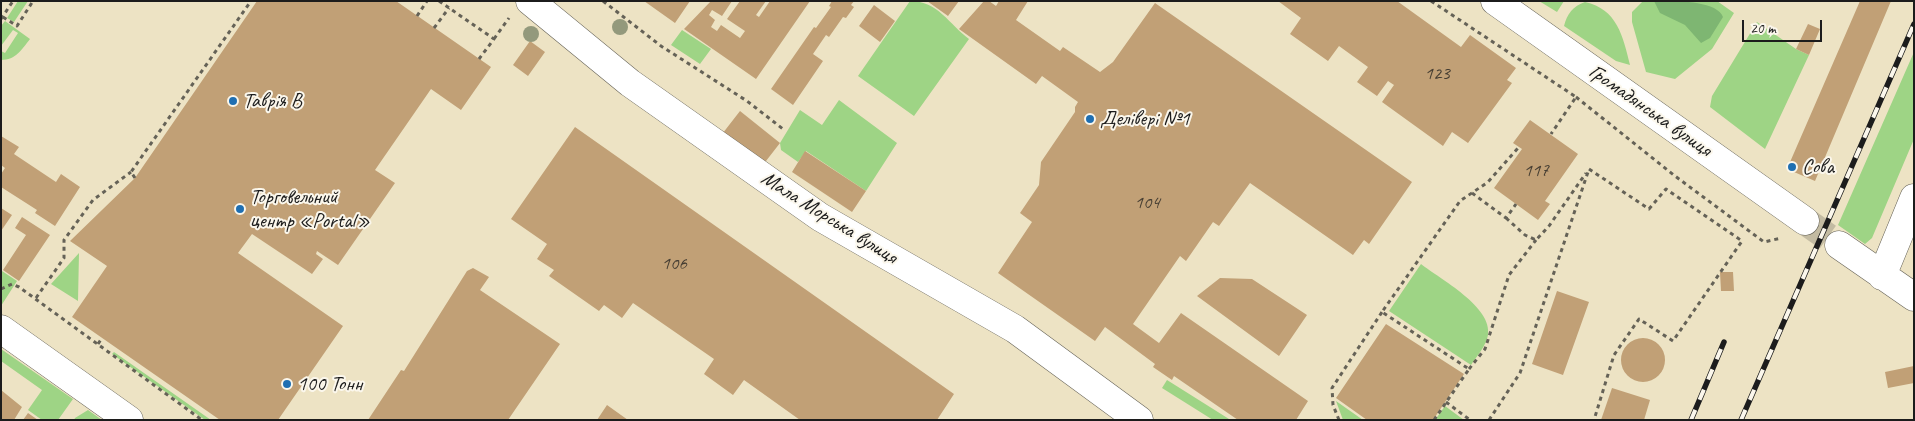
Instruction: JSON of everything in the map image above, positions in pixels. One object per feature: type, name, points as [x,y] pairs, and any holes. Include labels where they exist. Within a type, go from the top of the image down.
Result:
[{"type":"street","name":"Мала Морська вулиця","points":[[530,1],[630,83],[820,218],[1015,329],[1139,420]]},
{"type":"street","name":"Громадянська вулиця","points":[[1495,1],[1804,221]]},
{"type":"street","points":[[1882,276],[1914,198]]},
{"type":"street","points":[[1839,245],[1914,297]]},
{"type":"street","points":[[1,329],[129,420]]},
{"type":"path","points":[[13,1],[2,18],[17,26],[33,1]]},
{"type":"path","points":[[36,298],[64,258],[64,240],[93,200],[131,172],[251,1]]},
{"type":"path","points":[[417,16],[427,1]]},
{"type":"path","points":[[439,1],[494,39],[479,59]]},
{"type":"path","points":[[603,1],[661,46],[747,101],[783,129]]},
{"type":"path","points":[[1431,1],[1576,97],[1551,134]]},
{"type":"path","points":[[434,28],[449,8]]},
{"type":"path","points":[[1339,420],[1333,405],[1332,388],[1382,312],[1460,201],[1488,182],[1519,147]]},
{"type":"path","points":[[1434,420],[1485,349],[1509,275],[1549,226],[1589,169]]},
{"type":"path","points":[[1488,420],[1520,373],[1589,169]]},
{"type":"path","points":[[1589,169],[1649,209],[1666,189],[1742,241],[1673,341],[1639,319],[1614,355],[1594,420]]},
{"type":"path","points":[[131,172],[135,178]]},
{"type":"path","points":[[1471,193],[1506,218],[1525,235],[1536,240]]},
{"type":"path","points":[[1506,218],[1516,204]]},
{"type":"path","points":[[1,289],[12,284],[36,298],[202,420]]},
{"type":"path","points":[[1382,312],[1469,369]]},
{"type":"path","points":[[98,344],[102,338]]},
{"type":"path","points":[[1446,402],[1470,420]]},
{"type":"green space","points":[[18,1],[28,1],[14,22],[7,18]]},
{"type":"green space","points":[[910,1],[920,2],[936,9],[969,39],[914,116],[858,76]]},
{"type":"green space","points":[[1539,1],[1564,1],[1557,12]]},
{"type":"green space","points":[[1643,1],[1717,1],[1734,13],[1712,49],[1675,79],[1646,72],[1632,22],[1632,12]]},
{"type":"green space","points":[[1654,1],[1704,4],[1719,11],[1723,17],[1710,38],[1701,43],[1685,25],[1660,13]]},
{"type":"green space","points":[[1585,2],[1605,11],[1617,25],[1625,44],[1630,65],[1616,61],[1564,26],[1571,11]]},
{"type":"green space","points":[[5,21],[30,39],[15,56],[1,60],[1,51],[5,53],[18,33],[13,30],[1,46],[1,26]]},
{"type":"green space","points":[[1757,22],[1796,49],[1809,55],[1765,149],[1710,107],[1712,96]]},
{"type":"green space","points":[[682,30],[711,49],[700,64],[671,45]]},
{"type":"green space","points":[[1914,52],[1914,139],[1872,238],[1865,244],[1838,225]]},
{"type":"green space","points":[[839,100],[897,143],[866,191],[806,151],[798,162],[781,150],[780,143],[800,110],[822,125]]},
{"type":"green space","points":[[79,253],[78,301],[51,284]]},
{"type":"green space","points":[[1421,264],[1464,295],[1482,314],[1487,325],[1488,335],[1483,347],[1471,365],[1389,311]]},
{"type":"green space","points":[[1,269],[17,281],[1,306]]},
{"type":"green space","points":[[1,349],[73,399],[58,420],[42,420],[28,410],[42,390],[1,361]]},
{"type":"green space","points":[[114,352],[211,420],[205,420],[112,354]]},
{"type":"green space","points":[[1167,380],[1229,419],[1213,420],[1162,388]]},
{"type":"green space","points":[[1336,401],[1363,420],[1343,420]]},
{"type":"green space","points":[[1445,406],[1464,420],[1435,420]]},
{"type":"green space","points":[[88,410],[102,420],[74,420],[75,418]]},
{"type":"building","name":"Торговельний центр «Portal»","points":[[257,1],[396,1],[491,67],[461,110],[431,89],[375,170],[395,183],[338,265],[317,251],[316,254],[323,259],[312,274],[252,234],[238,253],[343,326],[278,420],[220,420],[72,317],[107,266],[70,241],[135,178]]},
{"type":"building","points":[[644,1],[690,1],[675,23]]},
{"type":"building","points":[[711,1],[732,1],[722,16],[712,10],[709,15],[715,20],[711,27],[717,31],[721,25],[740,38],[745,31],[727,19],[740,1],[766,1],[756,15],[759,17],[770,1],[810,1],[756,79],[684,29]]},
{"type":"building","points":[[832,1],[854,1],[851,5],[854,7],[846,18],[843,17],[829,37],[826,35],[813,54],[823,61],[793,105],[771,89],[814,27],[816,28],[831,7],[829,6]]},
{"type":"building","points":[[927,1],[959,1],[948,16]]},
{"type":"building","points":[[984,1],[989,1],[996,6],[999,1],[1028,1],[1016,20],[1060,51],[1063,47],[1100,72],[1113,62],[1155,3],[1412,182],[1369,244],[1364,240],[1353,255],[1250,183],[1219,226],[1213,222],[1186,261],[1180,256],[1133,324],[1159,343],[1181,313],[1308,401],[1296,420],[1238,420],[1174,376],[1172,380],[1153,367],[1155,364],[1105,327],[1095,341],[998,273],[1032,222],[1020,213],[1039,185],[1041,162],[1075,112],[1078,102],[1042,76],[1036,84],[959,29]]},
{"type":"building","points":[[1278,1],[1397,1],[1461,47],[1470,35],[1516,68],[1507,80],[1512,83],[1468,143],[1452,132],[1443,146],[1382,102],[1394,85],[1388,81],[1377,96],[1357,82],[1368,67],[1339,46],[1328,61],[1290,34],[1301,18]]},
{"type":"building","points":[[1860,1],[1891,1],[1815,181],[1787,169]]},
{"type":"building","points":[[874,5],[895,21],[880,42],[859,26]]},
{"type":"building","points":[[1808,24],[1820,29],[1809,55],[1796,49]]},
{"type":"building","points":[[530,41],[545,52],[528,76],[513,65]]},
{"type":"building","points":[[740,111],[780,143],[759,170],[719,138]]},
{"type":"building","points":[[1530,120],[1578,154],[1545,201],[1550,204],[1538,220],[1494,188],[1522,149],[1513,143]]},
{"type":"building","points":[[575,127],[954,394],[937,420],[800,420],[744,380],[733,395],[704,374],[714,359],[633,303],[622,318],[604,305],[599,311],[549,276],[554,270],[537,259],[547,244],[511,219]]},
{"type":"building","points":[[1,136],[19,147],[14,154],[56,182],[61,174],[80,187],[55,226],[35,213],[37,210],[1,187],[1,174],[5,168],[1,165]]},
{"type":"building","points":[[805,151],[866,191],[852,212],[792,172]]},
{"type":"building","points":[[1,208],[12,215],[1,231]]},
{"type":"building","points":[[22,217],[50,235],[19,281],[3,270],[26,235],[15,228]]},
{"type":"building","points":[[473,268],[489,277],[480,290],[560,344],[508,420],[368,420],[401,370],[404,371],[467,271]]},
{"type":"building","points":[[1720,272],[1733,272],[1734,291],[1721,291]]},
{"type":"building","points":[[1220,278],[1252,279],[1307,315],[1279,356],[1197,296]]},
{"type":"building","points":[[1557,291],[1589,302],[1563,375],[1532,364]]},
{"type":"building","points":[[1386,324],[1464,374],[1433,420],[1367,420],[1336,398]]},
{"type":"building","points":[[1639,338],[1647,338],[1659,344],[1665,360],[1659,376],[1647,382],[1639,382],[1627,376],[1621,364],[1621,356],[1627,344]]},
{"type":"building","points":[[1914,366],[1914,383],[1888,388],[1885,372]]},
{"type":"building","points":[[1612,388],[1650,400],[1644,420],[1601,420]]},
{"type":"building","points":[[1,390],[22,407],[14,420],[1,420]]},
{"type":"building","points":[[607,405],[628,420],[597,420]]},
{"type":"building","points":[[28,413],[38,420],[23,420]]},
{"type":"tunnel","points":[[1805,221],[1839,245]]},
{"type":"railway","points":[[1741,420],[1914,24]]},
{"type":"railway","points":[[1691,420],[1724,342]]},
{"type":"place","name":"Таврія В","points":[[233,101]]},
{"type":"place","name":"Делівері №1","points":[[1090,119]]},
{"type":"place","name":"Сова","points":[[1792,167]]},
{"type":"place","name":"Торговельний центр «Portal»","points":[[240,209]]},
{"type":"place","name":"100 Тонн","points":[[287,384]]}]
